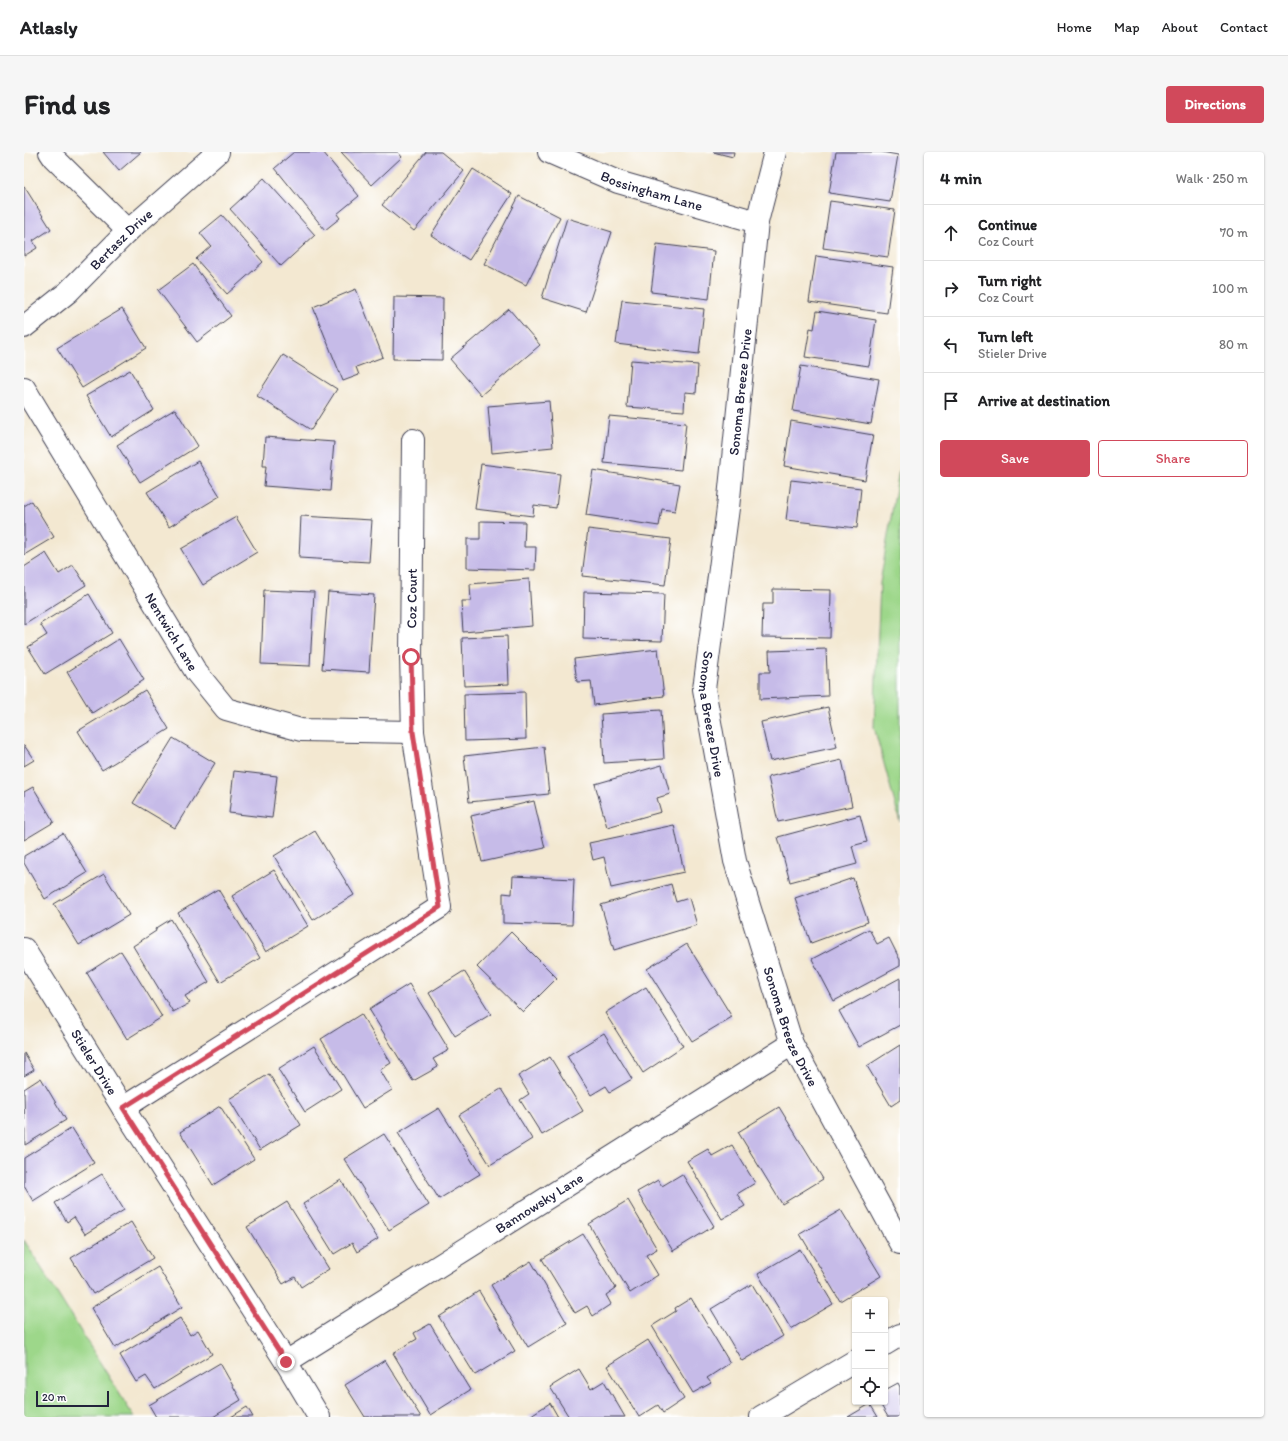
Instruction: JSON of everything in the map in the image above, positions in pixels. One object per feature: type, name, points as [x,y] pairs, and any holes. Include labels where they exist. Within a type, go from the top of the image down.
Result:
[{"type":"street","points":[[50,152],[54,158],[128,231]]},
{"type":"street","name":"Bertasz Drive","points":[[24,327],[68,292],[128,231],[218,152]]},
{"type":"street","name":"Bossingham Lane","points":[[549,152],[618,182],[757,222]]},
{"type":"street","name":"Sonoma Breeze Drive","points":[[775,152],[757,222],[728,508],[704,689],[735,861],[792,1044],[900,1243]]},
{"type":"street","name":"Nentwich Lane","points":[[24,388],[196,672],[226,709],[301,730],[413,732]]},
{"type":"street","name":"Coz Court","points":[[123,1108],[440,907],[413,732],[411,657],[413,440]]},
{"type":"street","name":"Stieler Drive","points":[[24,949],[123,1108],[286,1362],[319,1417]]},
{"type":"street","name":"Bannowsky Lane","points":[[286,1362],[792,1044]]},
{"type":"street","points":[[888,1342],[900,1335]]},
{"type":"street","points":[[761,1417],[852,1363]]},
{"type":"green space","points":[[900,464],[900,822],[874,727],[880,583]]},
{"type":"green space","points":[[24,1240],[134,1417],[24,1417]]},
{"type":"building","points":[[103,152],[141,152],[119,171]]},
{"type":"building","points":[[294,152],[323,152],[359,196],[337,214],[340,218],[325,230],[275,168]]},
{"type":"building","points":[[341,152],[398,152],[402,157],[372,185]]},
{"type":"building","points":[[426,152],[441,152],[464,171],[414,231],[382,205]]},
{"type":"building","points":[[713,152],[734,152],[733,157]]},
{"type":"building","points":[[836,152],[881,152],[898,155],[890,202],[829,193]]},
{"type":"building","points":[[473,169],[512,194],[469,260],[431,235]]},
{"type":"building","points":[[264,178],[315,235],[281,266],[230,209]]},
{"type":"building","points":[[24,186],[51,229],[33,241],[37,248],[24,256]]},
{"type":"building","points":[[519,196],[560,217],[526,285],[484,264]]},
{"type":"building","points":[[830,201],[895,210],[888,257],[823,248]]},
{"type":"building","points":[[222,215],[263,262],[227,294],[196,259],[211,246],[200,233]]},
{"type":"building","points":[[567,218],[612,232],[586,312],[542,298]]},
{"type":"building","points":[[657,244],[714,251],[709,299],[651,292]]},
{"type":"building","points":[[816,256],[893,267],[887,313],[809,302]]},
{"type":"building","points":[[193,264],[231,316],[197,342],[158,290]]},
{"type":"building","points":[[356,289],[383,357],[356,367],[359,375],[343,381],[313,307]]},
{"type":"building","points":[[394,297],[443,298],[442,360],[393,359]]},
{"type":"building","points":[[622,300],[704,309],[699,354],[616,344]]},
{"type":"building","points":[[122,309],[146,348],[82,388],[57,348]]},
{"type":"building","points":[[509,309],[540,345],[481,395],[450,359]]},
{"type":"building","points":[[817,311],[876,320],[869,366],[805,357],[810,328],[814,329]]},
{"type":"building","points":[[283,355],[337,389],[311,430],[257,396]]},
{"type":"building","points":[[631,360],[698,365],[696,393],[685,392],[684,411],[627,407]]},
{"type":"building","points":[[801,366],[879,379],[871,424],[793,411]]},
{"type":"building","points":[[130,370],[154,410],[111,437],[86,396]]},
{"type":"building","points":[[549,401],[553,447],[492,453],[488,406]]},
{"type":"building","points":[[175,409],[198,446],[140,482],[117,445]]},
{"type":"building","points":[[609,416],[686,423],[681,470],[604,463]]},
{"type":"building","points":[[791,421],[873,435],[865,480],[784,466]]},
{"type":"building","points":[[265,437],[334,442],[330,491],[264,486],[266,466],[263,466]]},
{"type":"building","points":[[198,461],[220,496],[169,527],[147,492]]},
{"type":"building","points":[[481,464],[560,474],[556,508],[534,505],[533,516],[475,509]]},
{"type":"building","points":[[593,470],[680,484],[675,511],[662,509],[659,526],[586,515]]},
{"type":"building","points":[[791,480],[861,488],[857,528],[786,520]]},
{"type":"building","points":[[32,501],[54,537],[24,555],[24,506]]},
{"type":"building","points":[[301,516],[372,520],[369,562],[299,558]]},
{"type":"building","points":[[236,517],[257,552],[203,585],[181,549]]},
{"type":"building","points":[[480,521],[525,522],[524,547],[536,547],[535,570],[467,568],[467,539],[480,539]]},
{"type":"building","points":[[588,529],[671,539],[665,585],[582,576]]},
{"type":"building","points":[[46,553],[59,574],[73,565],[86,585],[24,624],[24,567]]},
{"type":"building","points":[[529,579],[532,626],[463,632],[461,601],[471,601],[470,584]]},
{"type":"building","points":[[773,589],[831,590],[830,638],[762,637],[763,604],[773,604]]},
{"type":"building","points":[[264,590],[314,592],[310,666],[261,664]]},
{"type":"building","points":[[328,592],[374,595],[369,672],[322,669]]},
{"type":"building","points":[[584,592],[664,594],[662,641],[583,639]]},
{"type":"building","points":[[89,594],[112,633],[45,674],[28,647],[47,635],[40,624]]},
{"type":"building","points":[[507,636],[509,684],[464,686],[462,638]]},
{"type":"building","points":[[119,639],[144,680],[92,713],[67,672]]},
{"type":"building","points":[[658,649],[664,696],[594,705],[591,681],[577,682],[574,659]]},
{"type":"building","points":[[826,649],[828,696],[760,699],[760,672],[770,672],[769,651]]},
{"type":"building","points":[[145,690],[169,729],[102,770],[78,731]]},
{"type":"building","points":[[525,692],[526,739],[465,741],[464,694]]},
{"type":"building","points":[[828,707],[837,747],[770,761],[761,722]]},
{"type":"building","points":[[661,710],[664,759],[604,763],[601,714]]},
{"type":"building","points":[[173,738],[215,763],[175,828],[133,803]]},
{"type":"building","points":[[24,745],[34,760],[24,766]]},
{"type":"building","points":[[544,747],[549,794],[469,802],[464,756]]},
{"type":"building","points":[[842,760],[852,806],[778,822],[768,777]]},
{"type":"building","points":[[662,765],[670,794],[657,798],[661,812],[607,827],[595,784]]},
{"type":"building","points":[[234,771],[277,776],[272,818],[229,813]]},
{"type":"building","points":[[33,787],[54,822],[24,840],[24,792]]},
{"type":"building","points":[[534,801],[545,848],[482,862],[471,816]]},
{"type":"building","points":[[860,815],[867,842],[852,846],[857,864],[790,882],[778,837]]},
{"type":"building","points":[[674,825],[684,872],[611,888],[604,857],[593,860],[589,843]]},
{"type":"building","points":[[315,831],[354,895],[313,920],[274,856]]},
{"type":"building","points":[[63,833],[87,873],[45,899],[24,863],[24,856]]},
{"type":"building","points":[[274,870],[308,926],[266,952],[232,896]]},
{"type":"building","points":[[104,874],[129,915],[79,945],[54,904]]},
{"type":"building","points":[[513,876],[574,879],[572,925],[503,923],[503,893],[512,894]]},
{"type":"building","points":[[853,878],[868,922],[811,943],[795,898]]},
{"type":"building","points":[[671,884],[676,902],[689,898],[697,925],[614,950],[601,905]]},
{"type":"building","points":[[218,889],[260,958],[220,982],[178,913]]},
{"type":"building","points":[[171,919],[209,982],[185,996],[190,1003],[173,1012],[133,946]]},
{"type":"building","points":[[869,929],[877,944],[889,938],[900,960],[900,966],[834,1001],[812,959]]},
{"type":"building","points":[[511,932],[557,978],[523,1012],[477,967]]},
{"type":"building","points":[[687,944],[732,1017],[692,1041],[647,969]]},
{"type":"building","points":[[121,951],[162,1017],[127,1039],[87,973]]},
{"type":"building","points":[[464,971],[491,1014],[455,1036],[429,993]]},
{"type":"building","points":[[900,978],[900,1025],[859,1047],[839,1011]]},
{"type":"building","points":[[409,984],[449,1050],[433,1059],[438,1067],[413,1081],[369,1009]]},
{"type":"building","points":[[646,987],[683,1046],[643,1073],[605,1013]]},
{"type":"building","points":[[361,1014],[391,1063],[380,1070],[392,1090],[363,1108],[321,1039]]},
{"type":"building","points":[[604,1033],[632,1079],[610,1092],[606,1086],[591,1095],[567,1056]]},
{"type":"building","points":[[900,1045],[900,1100],[891,1106],[867,1066]]},
{"type":"building","points":[[314,1046],[341,1089],[305,1112],[278,1069]]},
{"type":"building","points":[[24,1053],[34,1070],[24,1076]]},
{"type":"building","points":[[550,1057],[583,1111],[542,1135],[520,1100],[529,1094],[518,1076]]},
{"type":"building","points":[[269,1074],[301,1125],[260,1150],[229,1099]]},
{"type":"building","points":[[41,1078],[66,1120],[25,1145],[24,1089]]},
{"type":"building","points":[[501,1089],[532,1139],[490,1165],[459,1115]]},
{"type":"building","points":[[220,1106],[254,1159],[213,1185],[180,1132]]},
{"type":"building","points":[[779,1107],[823,1179],[782,1204],[738,1132]]},
{"type":"building","points":[[439,1108],[480,1174],[439,1199],[398,1133]]},
{"type":"building","points":[[72,1128],[94,1163],[33,1201],[24,1186],[24,1158]]},
{"type":"building","points":[[384,1134],[429,1205],[389,1230],[344,1159]]},
{"type":"building","points":[[732,1145],[755,1183],[737,1194],[745,1206],[722,1219],[687,1161],[708,1149],[712,1156]]},
{"type":"building","points":[[102,1174],[124,1210],[85,1234],[74,1217],[67,1222],[55,1203]]},
{"type":"building","points":[[682,1174],[714,1226],[673,1251],[637,1192],[658,1180],[662,1186]]},
{"type":"building","points":[[341,1180],[378,1239],[357,1252],[352,1243],[334,1254],[303,1204]]},
{"type":"building","points":[[628,1200],[657,1249],[646,1255],[658,1275],[630,1293],[589,1224]]},
{"type":"building","points":[[287,1202],[329,1269],[301,1287],[295,1277],[283,1284],[247,1227]]},
{"type":"building","points":[[841,1210],[881,1276],[840,1301],[800,1234]]},
{"type":"building","points":[[131,1222],[153,1258],[93,1294],[71,1258]]},
{"type":"building","points":[[583,1234],[616,1288],[606,1295],[611,1304],[593,1316],[587,1306],[575,1313],[542,1259]]},
{"type":"building","points":[[800,1249],[833,1304],[791,1329],[758,1274]]},
{"type":"building","points":[[531,1261],[567,1323],[528,1347],[491,1285]]},
{"type":"building","points":[[158,1267],[182,1307],[115,1348],[91,1308]]},
{"type":"building","points":[[752,1284],[783,1336],[742,1361],[711,1309]]},
{"type":"building","points":[[479,1291],[515,1351],[475,1375],[439,1317]]},
{"type":"building","points":[[691,1298],[730,1363],[707,1378],[711,1383],[693,1393],[652,1326],[676,1311],[675,1308]]},
{"type":"building","points":[[180,1318],[190,1335],[198,1330],[212,1354],[155,1389],[146,1376],[136,1382],[120,1355]]},
{"type":"building","points":[[430,1324],[470,1390],[430,1415],[393,1353],[417,1339],[414,1333]]},
{"type":"building","points":[[648,1340],[684,1399],[663,1413],[658,1405],[639,1417],[607,1366]]},
{"type":"building","points":[[385,1360],[421,1417],[365,1417],[345,1385]]},
{"type":"building","points":[[220,1363],[241,1400],[213,1417],[156,1417],[149,1405]]},
{"type":"building","points":[[579,1369],[591,1389],[604,1381],[625,1417],[569,1417],[550,1387]]},
{"type":"building","points":[[898,1383],[900,1387],[900,1417],[888,1417],[881,1405],[888,1405],[888,1388]]},
{"type":"building","points":[[550,1403],[558,1417],[528,1417]]},
{"type":"building","points":[[871,1405],[878,1417],[848,1417]]},
{"type":"building","points":[[247,1407],[253,1417],[231,1417]]},
{"type":"route","points":[[286,1362],[123,1108],[440,907],[413,732],[411,657]]}]
